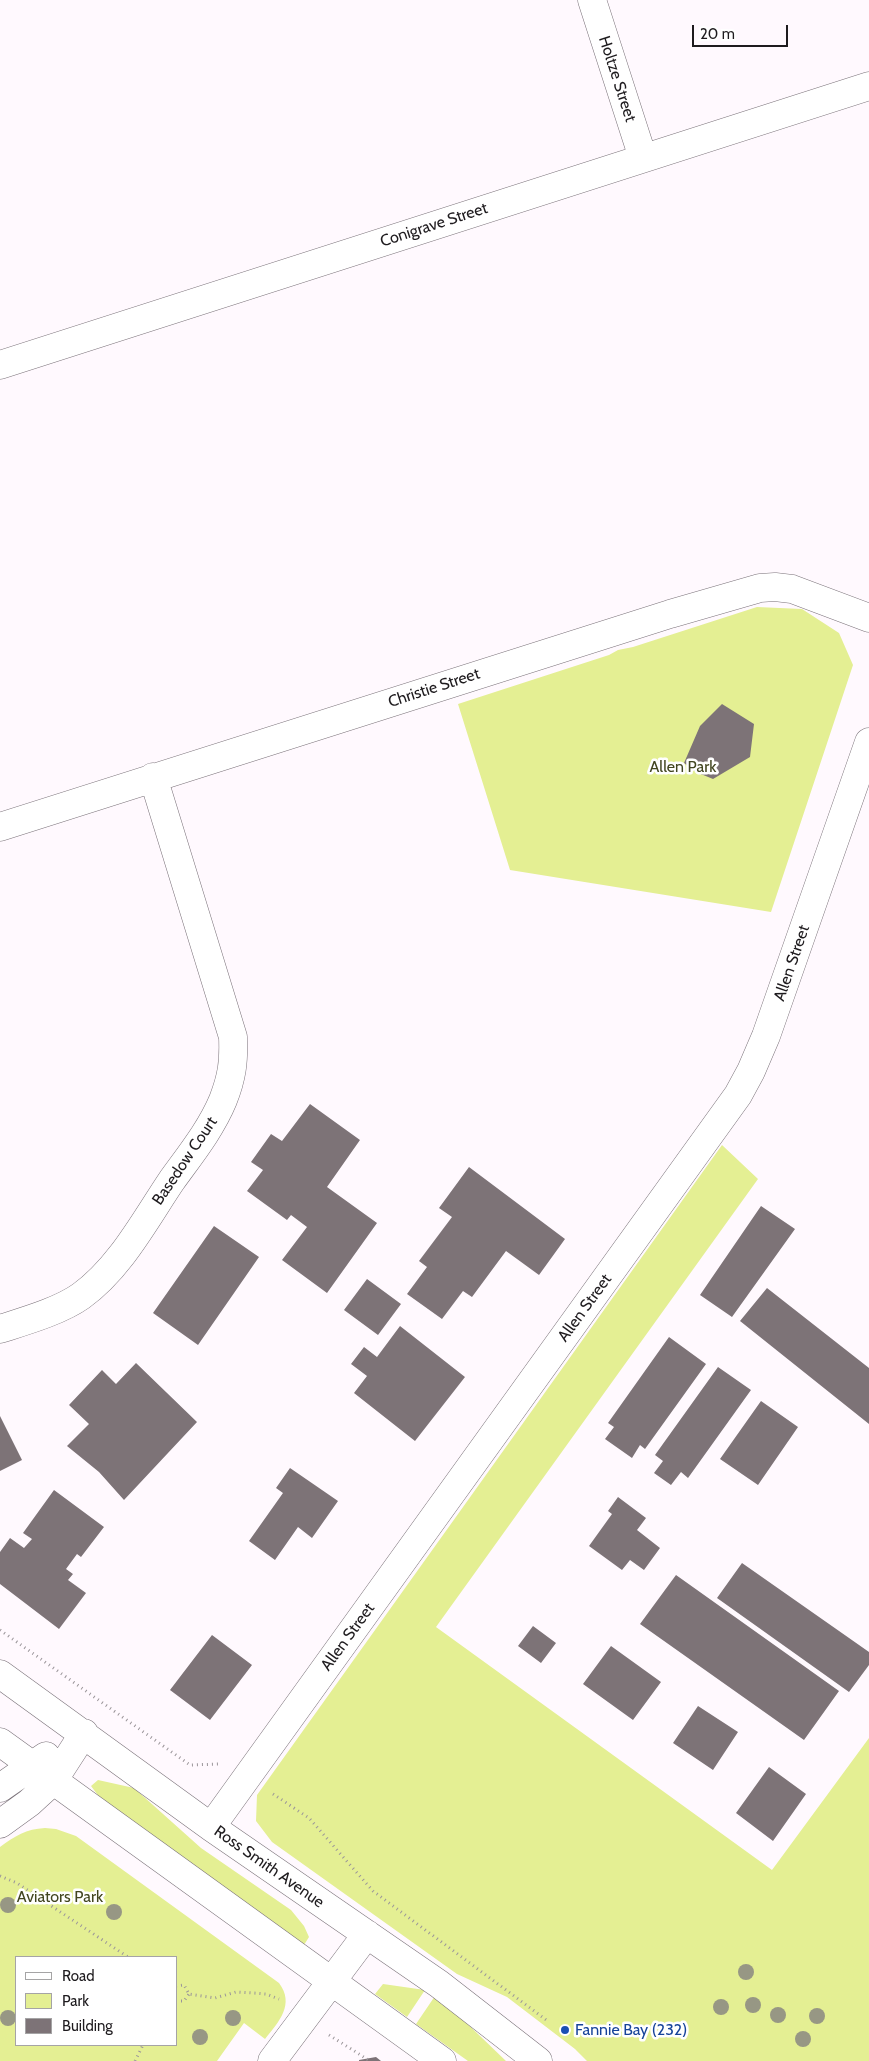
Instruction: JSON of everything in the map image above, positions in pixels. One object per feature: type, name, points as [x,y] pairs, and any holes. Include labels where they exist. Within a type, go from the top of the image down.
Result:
[{"type":"street","name":"Holtze Street","points":[[592,0],[643,158]]},
{"type":"street","name":"Conigrave Street","points":[[0,365],[869,86]]},
{"type":"street","name":"Christie Street","points":[[0,827],[670,614],[760,588],[792,589],[869,618]]},
{"type":"street","name":"Allen Street","points":[[211,1827],[738,1095],[766,1036],[869,742]]},
{"type":"street","name":"Basedow Court","points":[[0,1329],[56,1309],[80,1297],[106,1274],[124,1251],[213,1121],[228,1086],[234,1060],[232,1037],[153,777]]},
{"type":"street","name":"Ross Smith Avenue","points":[[0,1674],[84,1733],[211,1827],[439,1984],[538,2061]]},
{"type":"street","points":[[0,1788],[31,1765],[84,1733]]},
{"type":"street","points":[[0,1824],[53,1781],[84,1733]]},
{"type":"street","points":[[0,1742],[442,2061]]},
{"type":"street","points":[[272,2061],[367,1934]]},
{"type":"path","points":[[0,1630],[190,1764],[232,1764],[309,1818],[373,1891],[549,2022]]},
{"type":"path","points":[[0,1876],[17,1883],[126,1956]]},
{"type":"path","points":[[178,1986],[184,1985],[188,1994]]},
{"type":"path","points":[[188,1994],[215,1998],[236,1992],[266,1994],[284,2001],[321,2030],[370,2061]]},
{"type":"path","points":[[178,2001],[184,2001],[188,1994]]},
{"type":"path","points":[[135,2061],[142,2046]]},
{"type":"green space","name":"Allen Park","points":[[757,607],[802,609],[839,633],[853,665],[771,912],[510,870],[458,704],[609,655],[618,650],[633,647]]},
{"type":"green space","points":[[722,1145],[758,1179],[436,1627],[772,1870],[869,1738],[869,2061],[587,2061],[575,2049],[507,1997],[457,1974],[272,1842],[256,1821],[257,1795]]},
{"type":"green space","points":[[98,1780],[134,1788],[201,1848],[291,1910],[304,1926],[309,1937],[304,1945],[100,1798],[91,1786]]},
{"type":"green space","name":"Aviators Park","points":[[56,1829],[76,1836],[279,1983],[286,1998],[285,2005],[280,2019],[265,2039],[244,2023],[217,2061],[0,2061],[0,1847],[21,1834],[32,1830]]},
{"type":"green space","points":[[383,1984],[425,1990],[407,2017],[375,1994]]},
{"type":"green space","points":[[435,1996],[451,2008],[506,2061],[468,2061],[416,2024]]},
{"type":"building","points":[[722,704],[754,724],[750,757],[713,779],[696,772],[684,763],[700,726]]},
{"type":"building","points":[[310,1104],[360,1140],[327,1187],[377,1223],[327,1293],[282,1260],[307,1227],[291,1215],[287,1220],[247,1191],[263,1170],[251,1162],[271,1134],[282,1141]]},
{"type":"building","points":[[469,1167],[565,1239],[539,1275],[506,1251],[472,1297],[463,1291],[442,1319],[407,1294],[427,1267],[419,1261],[452,1217],[439,1208]]},
{"type":"building","points":[[761,1206],[795,1229],[732,1317],[700,1295]]},
{"type":"building","points":[[214,1226],[259,1257],[198,1345],[153,1313]]},
{"type":"building","points":[[367,1279],[401,1304],[378,1335],[344,1310]]},
{"type":"building","points":[[767,1288],[869,1368],[869,1424],[740,1321]]},
{"type":"building","points":[[400,1326],[465,1377],[415,1441],[354,1393],[367,1376],[351,1364],[364,1347],[377,1357]]},
{"type":"building","points":[[669,1337],[706,1364],[645,1449],[640,1445],[632,1458],[605,1439],[614,1427],[608,1423]]},
{"type":"building","points":[[136,1363],[197,1422],[124,1500],[99,1472],[67,1446],[89,1424],[69,1405],[102,1370],[116,1384]]},
{"type":"building","points":[[718,1367],[751,1390],[688,1478],[681,1472],[671,1485],[654,1473],[663,1461],[655,1455]]},
{"type":"building","points":[[761,1401],[798,1427],[758,1485],[720,1459]]},
{"type":"building","points":[[0,1416],[22,1460],[0,1471]]},
{"type":"building","points":[[290,1468],[338,1501],[312,1538],[298,1527],[275,1560],[249,1541],[283,1493],[276,1488]]},
{"type":"building","points":[[54,1490],[104,1527],[81,1557],[77,1554],[66,1569],[73,1574],[68,1580],[86,1593],[59,1629],[0,1584],[0,1552],[10,1538],[24,1548],[32,1539],[23,1533]]},
{"type":"building","points":[[618,1497],[646,1518],[637,1530],[660,1548],[644,1570],[630,1560],[622,1570],[589,1546],[612,1514],[608,1511]]},
{"type":"building","points":[[742,1563],[869,1652],[869,1665],[849,1692],[717,1598]]},
{"type":"building","points":[[676,1575],[839,1691],[804,1740],[640,1624]]},
{"type":"building","points":[[533,1626],[556,1643],[541,1663],[518,1646]]},
{"type":"building","points":[[212,1635],[252,1665],[210,1720],[170,1690]]},
{"type":"building","points":[[611,1646],[661,1682],[633,1720],[583,1684]]},
{"type":"building","points":[[698,1706],[738,1732],[713,1770],[673,1743]]},
{"type":"building","points":[[769,1767],[806,1794],[773,1841],[736,1813]]},
{"type":"building","points":[[376,2057],[381,2061],[359,2061],[359,2060]]},
{"type":"place","name":"Fannie Bay (232)","points":[[565,2030]]}]
